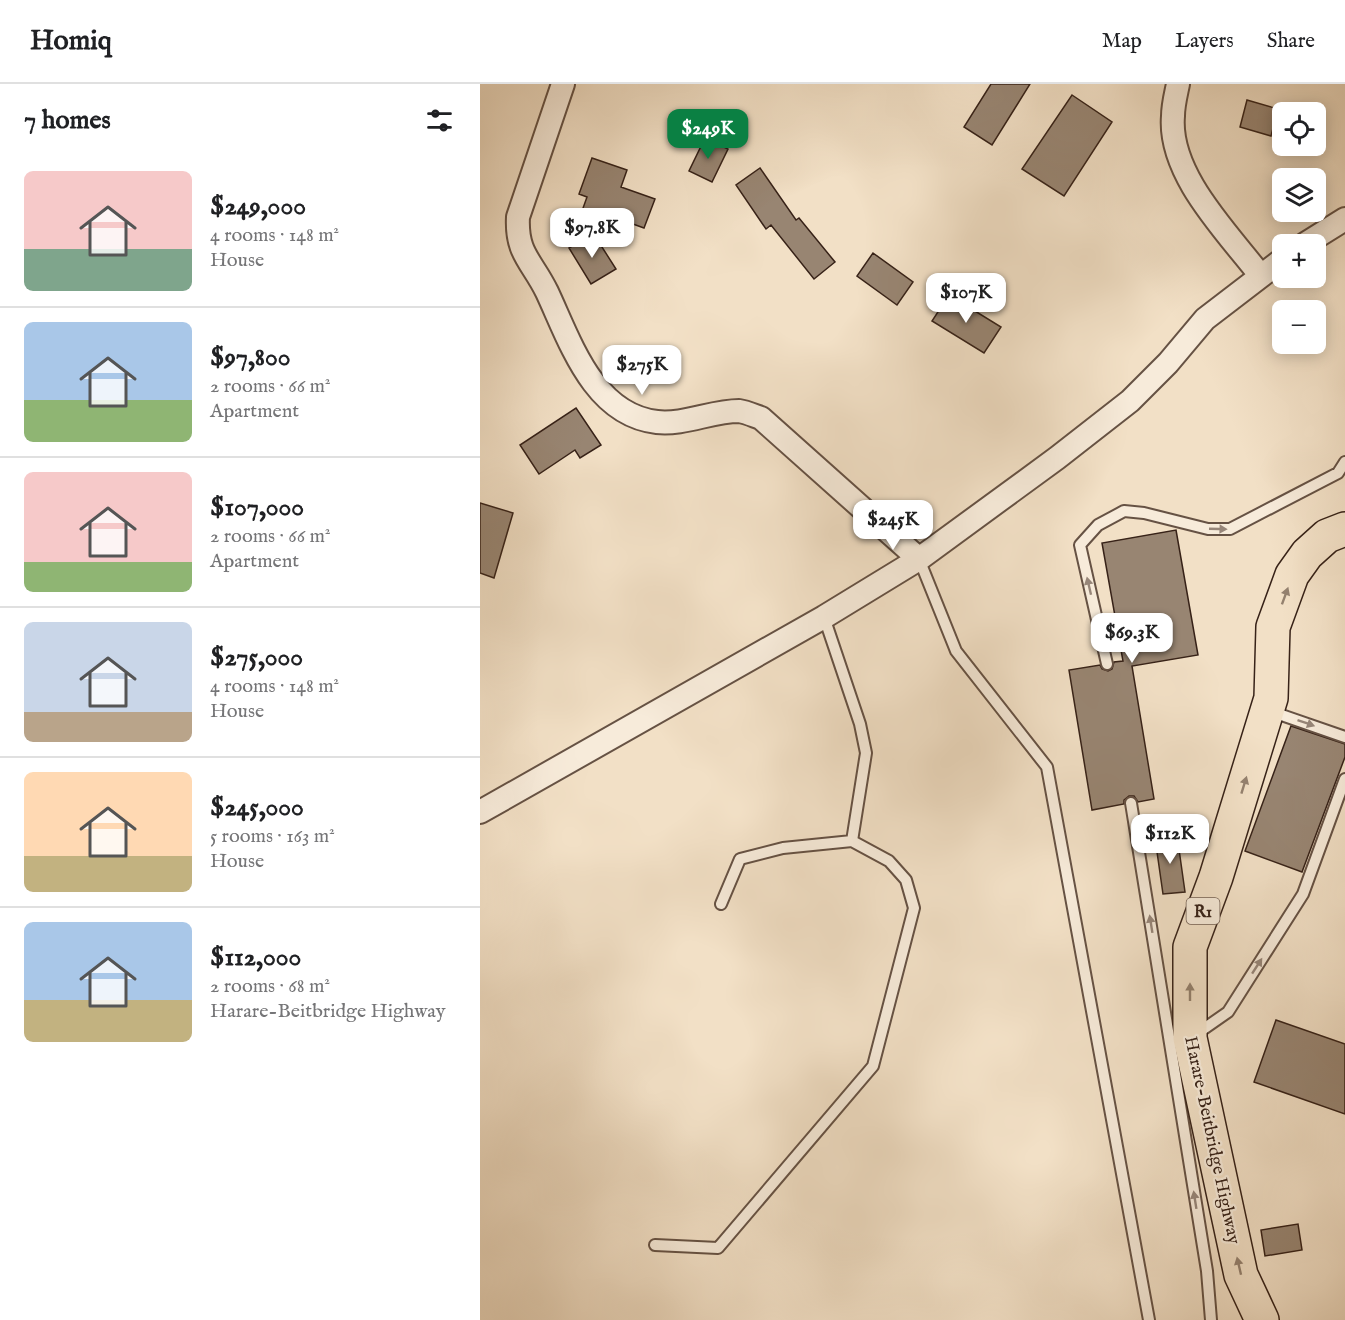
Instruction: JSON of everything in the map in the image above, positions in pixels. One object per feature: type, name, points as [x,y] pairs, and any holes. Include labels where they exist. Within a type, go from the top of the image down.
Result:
[{"type":"highway","name":"Harare-Beitbridge Highway","points":[[1262,1320],[1241,1275],[1190,1038],[1190,947],[1215,877],[1271,698],[1273,627],[1292,575],[1307,554],[1327,536],[1345,530]]},
{"type":"street","points":[[562,84],[518,217],[517,238],[534,273],[545,288],[585,373],[604,395],[625,412],[657,422],[740,411],[761,418],[919,559]]},
{"type":"street","points":[[1178,84],[1172,117],[1174,142],[1182,168],[1260,275]]},
{"type":"street","points":[[1321,234],[1345,219]]},
{"type":"street","points":[[480,812],[824,617],[919,559],[1057,458],[1130,400],[1168,363],[1205,319],[1272,267]]},
{"type":"lane","points":[[1107,664],[1080,545],[1098,525],[1124,511],[1144,513],[1208,529],[1230,529],[1338,473],[1345,462]]},
{"type":"lane","points":[[919,559],[956,651],[1047,767],[1149,1320]]},
{"type":"lane","points":[[824,617],[860,724],[866,753],[852,841]]},
{"type":"lane","points":[[1267,710],[1345,736]]},
{"type":"lane","points":[[1190,1038],[1228,1012],[1304,894],[1345,779]]},
{"type":"lane","points":[[1131,803],[1205,1260],[1211,1320]]},
{"type":"lane","points":[[655,1245],[718,1248],[873,1066],[914,908],[906,880],[895,867],[889,861],[852,841],[783,848],[740,859],[721,904]]},
{"type":"building","points":[[991,84],[1030,84],[992,145],[964,127]]},
{"type":"building","points":[[1072,95],[1112,122],[1064,196],[1022,169]]},
{"type":"building","points":[[1247,100],[1272,107],[1271,136],[1240,127]]},
{"type":"building","points":[[705,138],[728,149],[712,182],[689,171]]},
{"type":"building","points":[[592,158],[627,170],[621,187],[655,199],[644,228],[608,215],[607,220],[582,211],[587,197],[579,194]]},
{"type":"building","points":[[760,168],[796,220],[799,218],[835,262],[814,279],[771,225],[766,229],[736,185]]},
{"type":"building","points":[[593,233],[616,269],[591,284],[569,248]]},
{"type":"building","points":[[873,253],[913,282],[897,305],[857,276]]},
{"type":"building","points":[[949,295],[1001,327],[984,353],[932,321]]},
{"type":"building","points":[[576,408],[601,445],[580,458],[575,450],[539,474],[520,445]]},
{"type":"building","points":[[480,503],[513,513],[494,578],[480,573]]},
{"type":"building","points":[[1176,530],[1198,655],[1132,666],[1154,799],[1138,802],[1134,796],[1129,796],[1124,800],[1124,804],[1092,810],[1069,670],[1100,665],[1102,669],[1108,671],[1112,669],[1114,662],[1123,661],[1102,543]]},
{"type":"building","points":[[1291,726],[1345,744],[1345,757],[1302,872],[1245,851]]},
{"type":"building","points":[[1177,835],[1185,892],[1163,894],[1155,838]]},
{"type":"building","points":[[1276,1020],[1345,1044],[1345,1114],[1254,1082]]},
{"type":"building","points":[[1298,1224],[1302,1250],[1265,1256],[1261,1230]]}]
